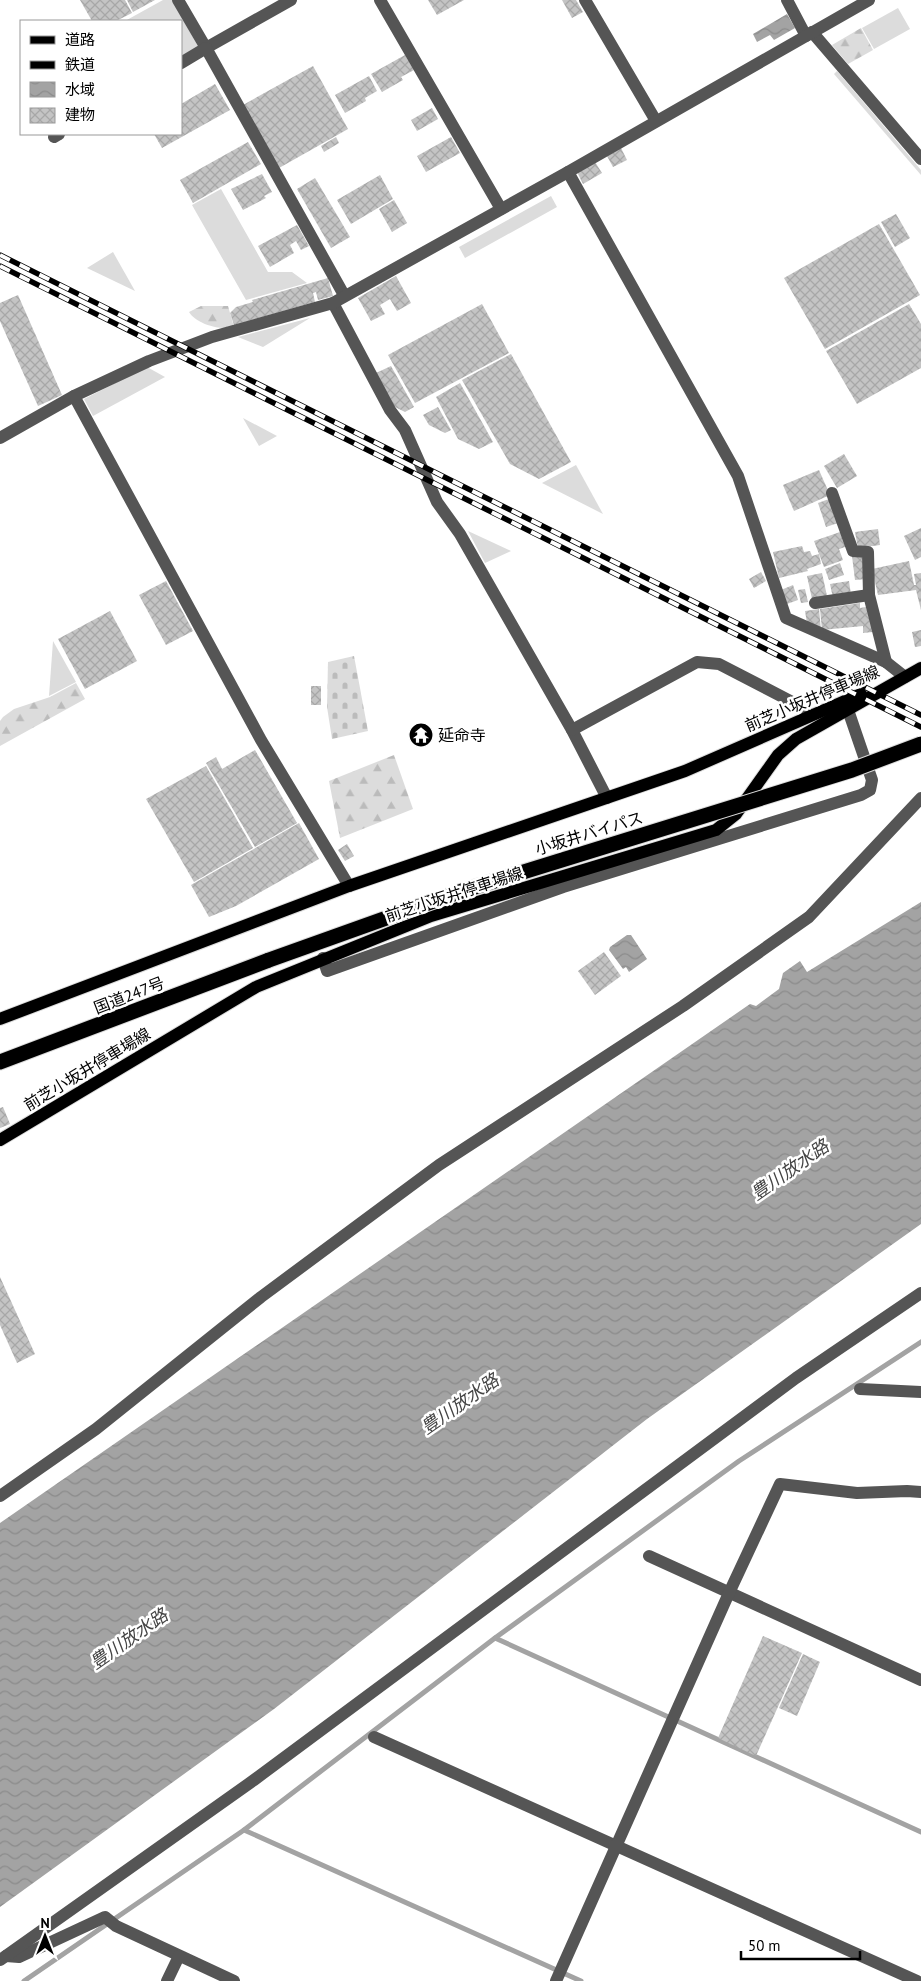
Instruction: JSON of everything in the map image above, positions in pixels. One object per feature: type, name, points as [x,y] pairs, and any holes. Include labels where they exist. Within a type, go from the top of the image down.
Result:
[{"type":"highway","name":"小坂井バイパス","points":[[270,960],[462,891],[852,770],[921,744]]},
{"type":"highway","name":"国道247号","points":[[0,1062],[270,960]]},
{"type":"main road","name":"前芝小坂井停車場線","points":[[0,1019],[349,886],[685,771],[921,668]]},
{"type":"main road","name":"前芝小坂井停車場線","points":[[0,1140],[256,987],[323,958],[431,916],[716,830],[736,814],[778,755],[796,739],[905,676]]},
{"type":"street","points":[[178,0],[344,295]]},
{"type":"street","points":[[182,62],[291,0]]},
{"type":"street","points":[[380,0],[501,210]]},
{"type":"street","points":[[585,0],[656,121]]},
{"type":"street","points":[[786,0],[809,34],[921,159]]},
{"type":"street","points":[[0,438],[74,396],[149,361],[212,337],[332,303],[501,210],[869,0]]},
{"type":"street","points":[[568,172],[738,476],[786,618],[886,662],[905,676]]},
{"type":"street","points":[[332,303],[390,410],[404,430],[437,502],[460,534],[572,730],[607,798]]},
{"type":"street","points":[[74,396],[261,740],[349,886]]},
{"type":"street","points":[[832,493],[853,551],[868,552],[869,594],[886,662]]},
{"type":"street","points":[[815,603],[869,594]]},
{"type":"street","points":[[572,730],[697,662],[719,664],[800,706],[810,716]]},
{"type":"street","points":[[323,958],[327,972],[563,887],[861,795],[870,790],[872,780],[848,710]]},
{"type":"street","points":[[0,1496],[96,1429],[261,1297],[439,1165],[683,1006],[809,917],[921,798]]},
{"type":"street","points":[[3,1958],[254,1780],[796,1378],[921,1293]]},
{"type":"street","points":[[860,1389],[921,1392]]},
{"type":"street","points":[[556,1981],[728,1593],[780,1484],[857,1493],[921,1492]]},
{"type":"street","points":[[649,1556],[921,1680]]},
{"type":"street","points":[[374,1737],[917,1981]]},
{"type":"street","points":[[3,1958],[18,1957],[105,1917],[116,1926],[234,1981]]},
{"type":"street","points":[[167,1981],[179,1956]]},
{"type":"green space","points":[[163,0],[172,0],[200,50],[182,59],[182,20],[127,20]]},
{"type":"green space","points":[[898,8],[910,29],[874,49],[862,28]]},
{"type":"green space","points":[[861,28],[873,50],[848,64],[832,45]]},
{"type":"green space","points":[[837,71],[921,170],[921,175],[834,74]]},
{"type":"green space","points":[[221,189],[268,272],[292,272],[307,283],[246,300],[192,205]]},
{"type":"green space","points":[[551,196],[557,207],[465,258],[459,247]]},
{"type":"green space","points":[[113,252],[135,291],[87,268]]},
{"type":"green space","points":[[201,306],[228,306],[234,327],[209,326],[197,320],[189,312]]},
{"type":"green space","points":[[310,318],[263,347],[238,337]]},
{"type":"green space","points":[[147,367],[165,377],[93,416],[84,399]]},
{"type":"green space","points":[[243,418],[277,436],[259,446]]},
{"type":"green space","points":[[576,465],[603,514],[542,483]]},
{"type":"green space","points":[[468,531],[511,551],[485,563]]},
{"type":"green space","points":[[53,641],[76,682],[49,696]]},
{"type":"green space","points":[[354,656],[368,731],[332,739],[327,707],[328,662]]},
{"type":"green space","points":[[76,683],[85,699],[0,746],[0,721],[3,717],[14,709],[50,697]]},
{"type":"green space","points":[[394,755],[413,809],[340,838],[329,781]]},
{"type":"water","points":[[787,14],[795,28],[774,40],[770,35],[757,42],[753,34]]},
{"type":"water","name":"豊川放水路","points":[[921,902],[921,1224],[647,1419],[274,1709],[0,1907],[0,1523],[750,1004],[756,1006],[779,989],[783,973],[800,961],[807,972]]},
{"type":"water","points":[[627,935],[631,935],[647,959],[629,972],[626,967],[623,969],[609,950],[610,947]]},
{"type":"building","points":[[80,0],[125,0],[132,13],[118,20],[91,20]]},
{"type":"building","points":[[127,0],[155,0],[133,12]]},
{"type":"building","points":[[428,0],[464,0],[437,15]]},
{"type":"building","points":[[562,0],[576,0],[583,12],[572,18]]},
{"type":"building","points":[[405,55],[414,70],[401,77],[403,80],[382,92],[371,74]]},
{"type":"building","points":[[313,66],[348,129],[279,168],[243,105]]},
{"type":"building","points":[[369,76],[377,91],[365,98],[366,101],[345,113],[335,95]]},
{"type":"building","points":[[215,84],[230,110],[162,148],[155,135],[182,135],[182,103]]},
{"type":"building","points":[[432,108],[438,119],[417,131],[411,120]]},
{"type":"building","points":[[336,137],[339,143],[324,152],[321,146]]},
{"type":"building","points":[[451,137],[460,153],[426,172],[417,156]]},
{"type":"building","points":[[248,142],[261,164],[193,203],[180,180]]},
{"type":"building","points":[[621,148],[627,160],[613,167],[607,156]]},
{"type":"building","points":[[595,162],[602,173],[583,184],[577,172]]},
{"type":"building","points":[[262,174],[272,192],[264,196],[266,198],[243,210],[231,189]]},
{"type":"building","points":[[380,175],[393,199],[351,224],[337,200]]},
{"type":"building","points":[[315,178],[350,237],[331,248],[297,189]]},
{"type":"building","points":[[394,200],[407,223],[392,232],[379,209]]},
{"type":"building","points":[[896,214],[910,238],[895,247],[881,222]]},
{"type":"building","points":[[879,224],[920,295],[825,349],[784,278]]},
{"type":"building","points":[[297,225],[309,246],[301,250],[296,241],[290,245],[294,253],[270,267],[258,246]]},
{"type":"building","points":[[396,276],[411,303],[397,311],[390,299],[380,305],[385,314],[371,321],[358,298]]},
{"type":"building","points":[[328,278],[333,296],[318,300],[316,292],[313,293],[315,302],[234,325],[230,313],[236,307],[253,302],[252,300]]},
{"type":"building","points":[[18,295],[62,395],[38,406],[0,321],[0,303]]},
{"type":"building","points":[[482,304],[509,353],[415,403],[388,355]]},
{"type":"building","points":[[909,304],[921,324],[921,368],[857,404],[826,351]]},
{"type":"building","points":[[511,354],[571,462],[539,479],[510,464],[462,380]]},
{"type":"building","points":[[391,366],[414,407],[405,412],[393,406],[376,373]]},
{"type":"building","points":[[460,383],[493,442],[479,449],[458,439],[436,397]]},
{"type":"building","points":[[438,407],[451,430],[445,433],[429,425],[423,415]]},
{"type":"building","points":[[844,454],[857,476],[837,488],[824,466]]},
{"type":"building","points":[[819,470],[830,495],[794,511],[783,485]]},
{"type":"building","points":[[829,499],[838,523],[826,527],[818,503]]},
{"type":"building","points":[[921,528],[921,557],[915,560],[904,536]]},
{"type":"building","points":[[878,529],[880,545],[858,548],[855,532]]},
{"type":"building","points":[[843,531],[848,546],[839,549],[843,560],[824,567],[814,541]]},
{"type":"building","points":[[802,546],[804,552],[810,551],[812,556],[819,554],[821,564],[807,569],[808,571],[779,578],[773,552]]},
{"type":"building","points":[[864,555],[867,579],[855,580],[852,556]]},
{"type":"building","points":[[909,561],[914,585],[916,585],[914,574],[921,573],[921,610],[916,590],[878,595],[872,569]]},
{"type":"building","points":[[840,563],[844,575],[829,580],[825,569]]},
{"type":"building","points":[[761,572],[766,581],[754,588],[749,579]]},
{"type":"building","points":[[822,573],[827,596],[812,599],[807,576]]},
{"type":"building","points":[[166,581],[193,631],[166,645],[139,595]]},
{"type":"building","points":[[849,581],[851,595],[833,598],[830,584]]},
{"type":"building","points":[[793,585],[798,600],[787,604],[781,590]]},
{"type":"building","points":[[805,589],[808,602],[801,603],[798,590]]},
{"type":"building","points":[[860,603],[860,608],[866,607],[873,632],[863,633],[863,626],[822,630],[820,609]]},
{"type":"building","points":[[819,609],[821,630],[807,623],[805,611]]},
{"type":"building","points":[[110,611],[137,661],[85,689],[58,639]]},
{"type":"building","points":[[921,630],[921,646],[915,647],[912,632]]},
{"type":"building","points":[[311,686],[321,686],[321,705],[311,705]]},
{"type":"building","points":[[255,750],[297,823],[255,847],[206,763],[216,757],[222,769]]},
{"type":"building","points":[[206,766],[253,848],[194,882],[146,799]]},
{"type":"building","points":[[299,823],[319,859],[236,906],[209,917],[191,885]]},
{"type":"building","points":[[347,844],[354,856],[345,861],[338,850]]},
{"type":"building","points":[[604,952],[621,976],[595,995],[578,971]]},
{"type":"building","points":[[3,1107],[10,1124],[0,1128],[0,1108]]},
{"type":"building","points":[[0,1277],[35,1354],[17,1363],[0,1325]]},
{"type":"building","points":[[763,1636],[802,1653],[756,1756],[718,1738]]},
{"type":"building","points":[[803,1654],[820,1662],[797,1716],[779,1708]]},
{"type":"waterway","points":[[24,1981],[244,1830],[495,1638],[739,1461],[921,1342]]},
{"type":"waterway","points":[[495,1638],[921,1832]]},
{"type":"waterway","points":[[244,1830],[581,1981]]},
{"type":"railway","points":[[0,255],[921,715]]},
{"type":"railway","points":[[0,266],[921,727]]},
{"type":"place","name":"延命寺","points":[[421,735]]}]
